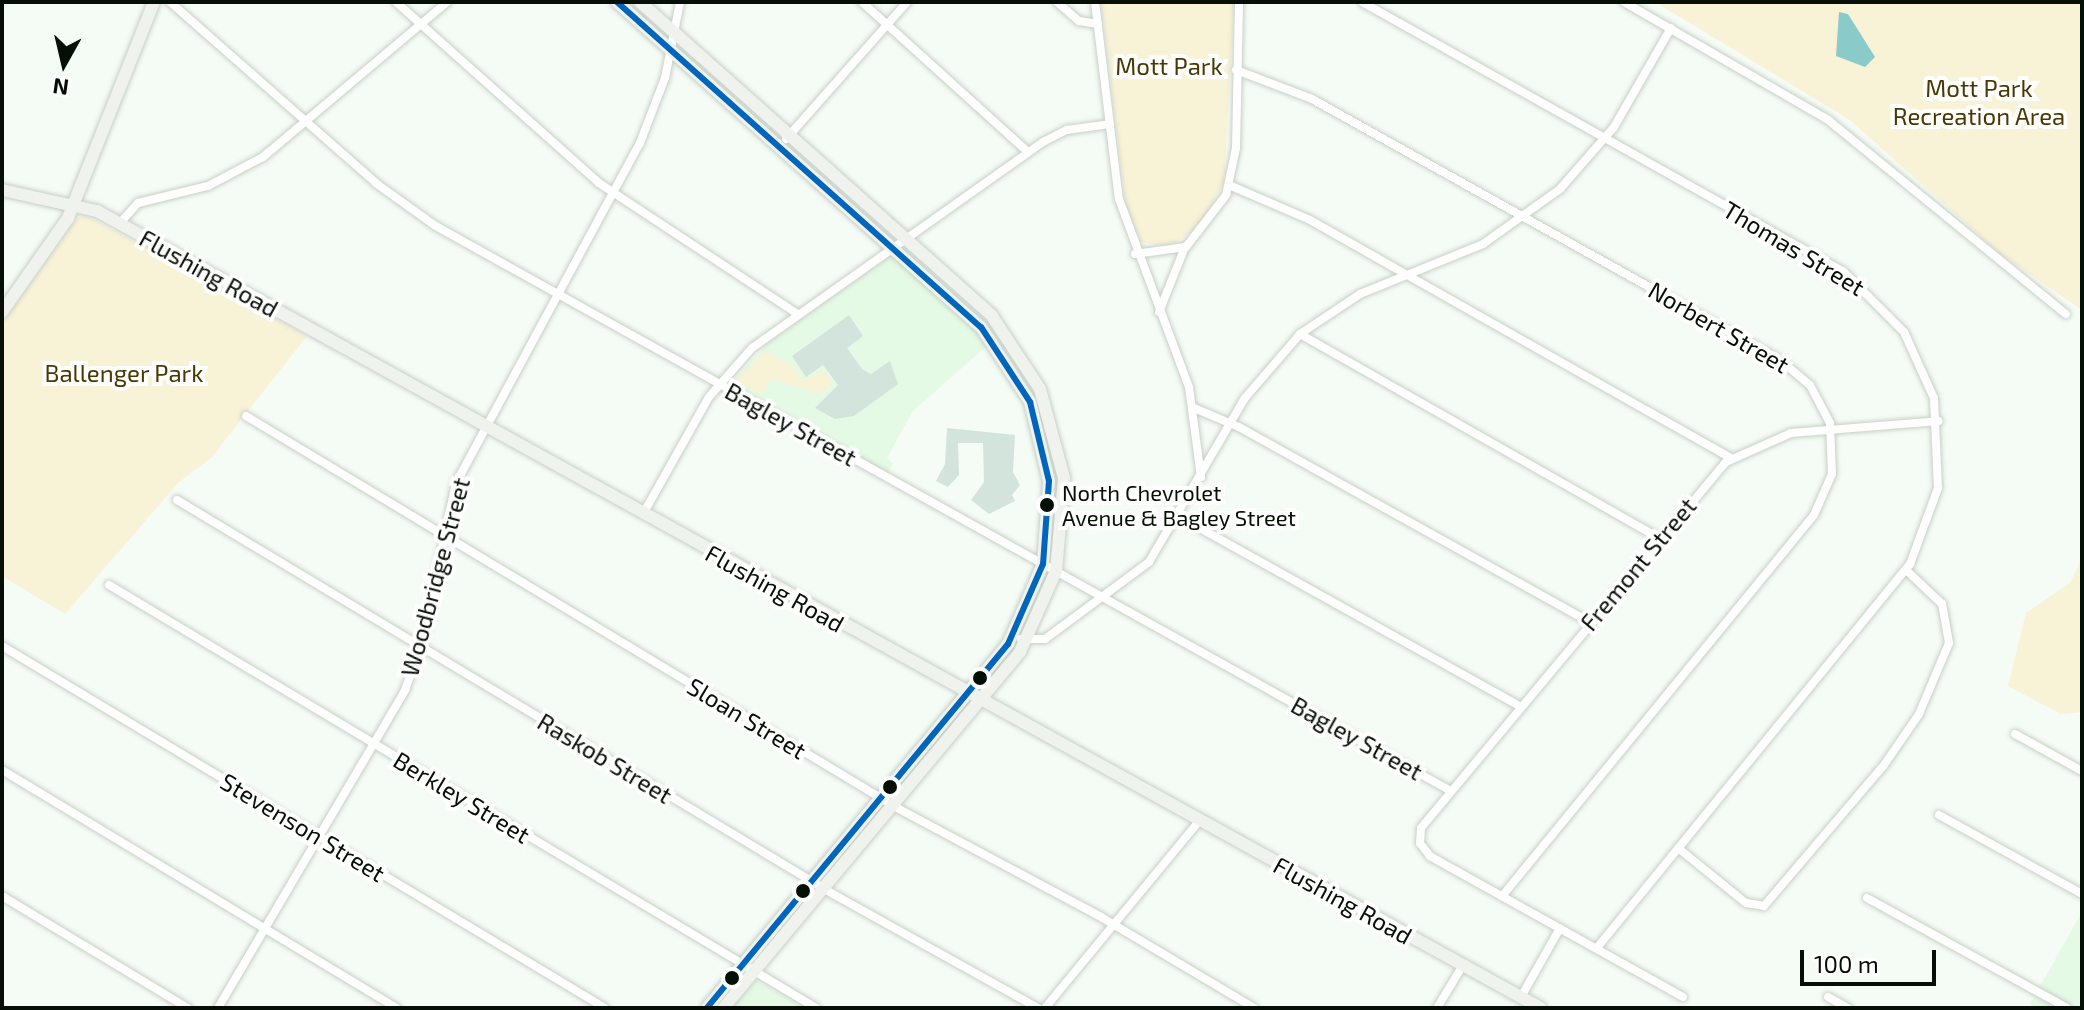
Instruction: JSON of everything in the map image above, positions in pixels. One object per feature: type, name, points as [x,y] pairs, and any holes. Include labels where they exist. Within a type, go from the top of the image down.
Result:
[{"type":"street","points":[[2,312],[75,202],[154,2]]},
{"type":"street","name":"Bagley Street","points":[[170,2],[410,210],[557,295],[1449,790]]},
{"type":"street","points":[[396,2],[614,192],[798,314]]},
{"type":"street","points":[[120,223],[138,203],[187,193],[242,170],[307,122],[447,2]]},
{"type":"street","points":[[617,2],[973,318],[1020,381],[1048,471],[1043,564],[1013,635],[887,802],[748,968],[707,1008]]},
{"type":"street","points":[[640,2],[992,316],[1033,374],[1063,469],[1056,571],[1026,642],[981,702],[887,802]]},
{"type":"street","name":"Woodbridge Street","points":[[218,1008],[375,745],[421,647],[441,534],[484,426],[648,126],[671,50],[680,2]]},
{"type":"street","points":[[862,2],[1028,152]]},
{"type":"street","points":[[780,146],[907,2]]},
{"type":"street","points":[[1057,2],[1079,21],[1098,24]]},
{"type":"street","points":[[1095,2],[1119,199],[1135,254],[1194,408],[1195,469],[1201,477]]},
{"type":"street","points":[[1159,313],[1186,247],[1214,216],[1229,185],[1239,2]]},
{"type":"street","name":"Thomas Street","points":[[1362,2],[1863,287],[1912,344],[1939,421],[1936,502],[1906,570],[1597,948]]},
{"type":"street","points":[[1624,2],[1839,128],[2066,314]]},
{"type":"street","points":[[1013,635],[1026,642],[1039,643],[1106,599],[1149,562],[1180,517],[1231,423],[1262,374],[1300,334],[1353,298],[1467,253],[1525,217],[1605,139],[1671,28]]},
{"type":"street","name":"Norbert Street","points":[[1236,70],[1303,95],[1785,363],[1813,389],[1832,429],[1831,479],[1812,519],[1502,896]]},
{"type":"street","points":[[643,514],[718,384],[798,314],[1060,132],[1110,124]]},
{"type":"street","points":[[1229,185],[1302,216],[1731,458]]},
{"type":"street","name":"Flushing Road","points":[[2,190],[75,202],[120,223],[968,695],[1541,1008]]},
{"type":"street","points":[[1135,254],[1186,247]]},
{"type":"street","points":[[1300,334],[1659,538]]},
{"type":"street","points":[[1020,381],[1033,374]]},
{"type":"street","points":[[1194,408],[1231,423],[1589,622]]},
{"type":"street","name":"Sloan Street","points":[[246,416],[887,802],[1115,924],[1254,1008]]},
{"type":"street","name":"Fremont Street","points":[[1502,896],[1430,856],[1419,840],[1423,823],[1659,538],[1731,458],[1778,436],[1939,421]]},
{"type":"street","name":"Raskob Street","points":[[177,500],[818,885],[1038,1008]]},
{"type":"street","points":[[1180,517],[1520,706]]},
{"type":"street","points":[[1678,848],[1759,912],[1774,899],[1897,749],[1945,657],[1949,632],[1944,607],[1906,570]]},
{"type":"street","name":"Berkley Street","points":[[109,585],[816,1008]]},
{"type":"street","name":"Stevenson Street","points":[[2,646],[605,1008]]},
{"type":"street","points":[[2015,734],[2082,771]]},
{"type":"street","points":[[2,770],[397,1008]]},
{"type":"street","points":[[1939,815],[2082,894]]},
{"type":"street","points":[[1045,1008],[1199,821]]},
{"type":"street","points":[[2,896],[188,1008]]},
{"type":"street","points":[[1502,896],[1683,997]]},
{"type":"street","points":[[1867,898],[2067,1008]]},
{"type":"street","points":[[1521,997],[1560,928]]},
{"type":"street","points":[[1437,1008],[1463,965]]},
{"type":"street","points":[[723,1008],[748,968]]},
{"type":"street","points":[[1828,997],[1848,1008]]},
{"type":"shaded area","points":[[891,256],[989,344],[913,411],[887,458],[893,464],[888,473],[731,383],[770,341]]},
{"type":"shaded area","points":[[2082,912],[2082,1008],[2036,1008],[2030,1004]]},
{"type":"shaded area","points":[[757,981],[761,983],[805,1008],[730,1008]]},
{"type":"green space","name":"Mott Park","points":[[1101,2],[1234,2],[1224,182],[1203,221],[1171,247],[1141,242],[1126,207]]},
{"type":"green space","name":"Mott Park Recreation Area","points":[[1655,2],[2082,2],[2082,310],[1999,253],[1850,120]]},
{"type":"green space","name":"Ballenger Park","points":[[86,215],[307,336],[211,458],[178,483],[65,614],[2,576],[2,324],[77,218]]},
{"type":"green space","points":[[765,351],[791,365],[804,381],[824,370],[834,384],[820,394],[773,379],[760,395],[737,379]]},
{"type":"green space","points":[[2082,558],[2082,712],[2061,714],[2008,686],[2026,613],[2070,583]]},
{"type":"water","points":[[1839,12],[1848,14],[1875,57],[1865,67],[1836,56]]},
{"type":"building","points":[[849,315],[863,336],[847,348],[862,369],[871,374],[890,361],[898,384],[854,416],[835,419],[815,408],[838,385],[823,365],[806,377],[792,356]]},
{"type":"building","points":[[947,428],[1015,435],[1013,472],[1020,485],[1012,495],[1015,501],[989,514],[971,500],[984,482],[983,443],[958,443],[959,475],[948,487],[936,481],[945,464]]},
{"type":"transit line","points":[[617,2],[981,327],[1030,402],[1049,481],[1043,564],[1008,644],[707,1008]]},
{"type":"place","name":"North Chevrolet Avenue & Bagley Street","points":[[1047,505]]}]
